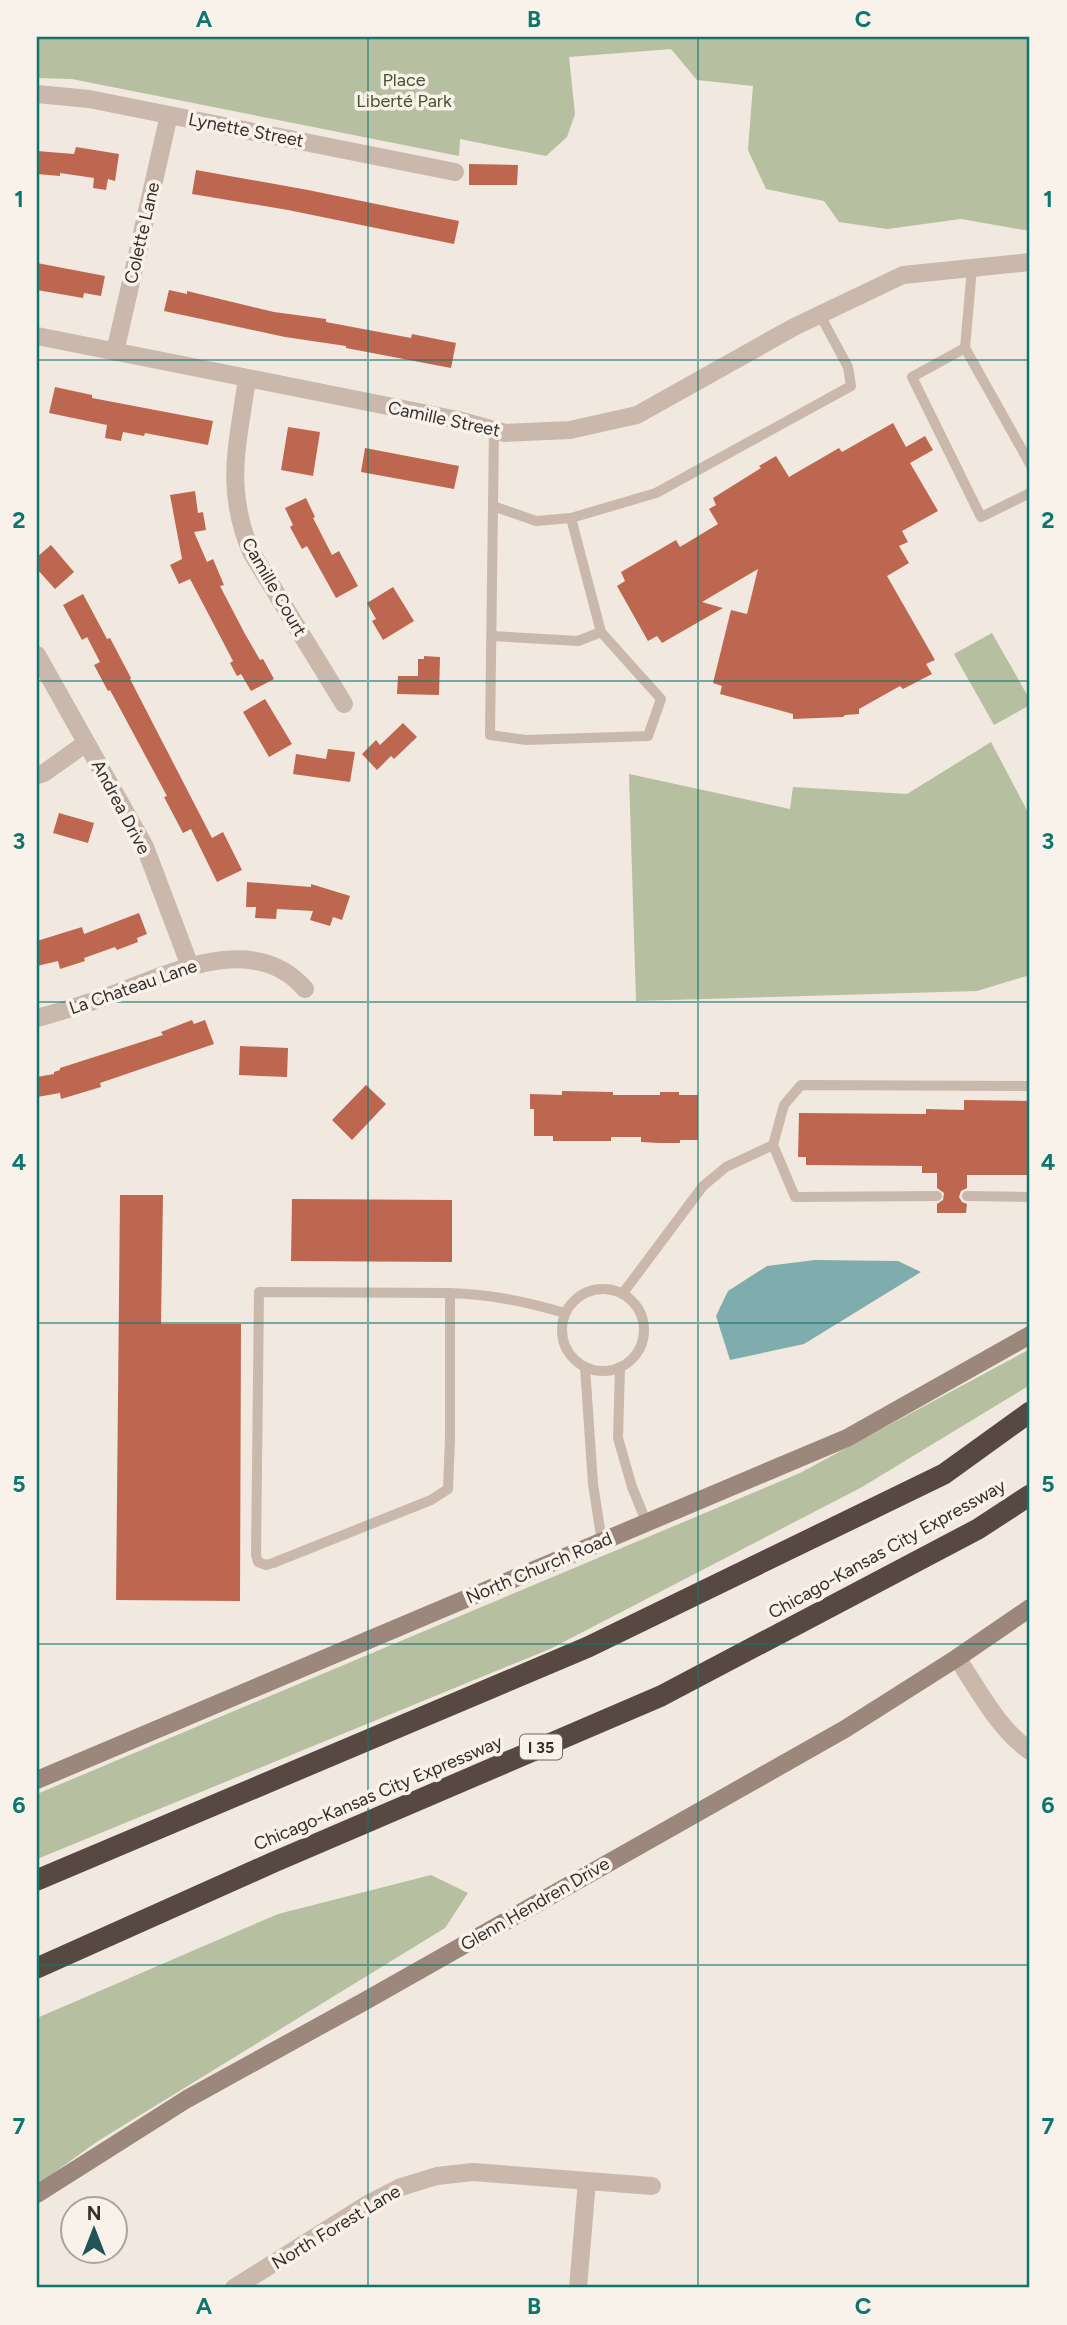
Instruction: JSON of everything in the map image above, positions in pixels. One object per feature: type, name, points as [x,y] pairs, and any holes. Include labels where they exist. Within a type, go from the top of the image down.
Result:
[{"type":"highway","points":[[40,1878],[589,1647],[944,1474],[1030,1412]]},
{"type":"highway","name":"Chicago-Kansas City Expressway","points":[[40,1967],[286,1856],[661,1696],[978,1529],[1030,1495]]},
{"type":"street","name":"Lynette Street","points":[[37,94],[89,99],[455,172]]},
{"type":"street","name":"Colette Lane","points":[[115,352],[169,115]]},
{"type":"street","name":"Camille Street","points":[[37,336],[458,420],[505,433],[570,430],[637,415],[820,315],[903,275],[1030,262]]},
{"type":"street","name":"Camille Court","points":[[247,378],[233,472],[234,496],[242,531],[251,552],[344,704]]},
{"type":"street","name":"Andrea Drive","points":[[37,655],[145,847],[190,966]]},
{"type":"street","points":[[37,775],[44,773],[86,743]]},
{"type":"street","name":"La Chateau Lane","points":[[37,1018],[88,1003],[190,966],[214,961],[259,961],[292,975],[305,989]]},
{"type":"street","name":"North Church Road","points":[[37,1780],[847,1438],[1030,1335]]},
{"type":"street","name":"Glenn Hendren Drive","points":[[37,2194],[187,2099],[845,1729],[1030,1608]]},
{"type":"street","points":[[957,1658],[1002,1725],[1030,1751]]},
{"type":"street","name":"North Forest Lane","points":[[234,2288],[368,2204],[413,2183],[437,2176],[473,2172],[652,2186]]},
{"type":"street","points":[[579,2288],[587,2181]]},
{"type":"lane","points":[[972,268],[965,348],[1030,464]]},
{"type":"lane","points":[[494,506],[536,521],[571,518],[656,493],[851,386],[848,367],[820,315]]},
{"type":"lane","points":[[965,348],[912,377],[981,517],[1030,493]]},
{"type":"lane","points":[[494,430],[490,735],[526,740],[648,736],[661,699],[601,632],[571,518]]},
{"type":"lane","points":[[492,636],[578,641],[601,632]]},
{"type":"lane","points":[[937,1196],[795,1197],[774,1145],[785,1105],[801,1084],[1030,1086]]},
{"type":"lane","points":[[623,1293],[703,1186],[726,1167],[774,1145]]},
{"type":"lane","points":[[967,1196],[1030,1197]]},
{"type":"lane","points":[[595,1289],[623,1293],[638,1307],[643,1317],[644,1337],[636,1355],[620,1367],[602,1371],[585,1367],[576,1361],[564,1344],[562,1334],[565,1313],[577,1298],[595,1289]]},
{"type":"lane","points":[[450,1293],[448,1489],[432,1500],[273,1563],[266,1565],[258,1562],[259,1292],[450,1293],[505,1297],[565,1313]]},
{"type":"lane","points":[[585,1367],[593,1484],[602,1542]]},
{"type":"lane","points":[[620,1367],[618,1438],[632,1487],[646,1521]]},
{"type":"green space","name":"Place Liberté Park","points":[[37,37],[1030,37],[1030,231],[961,219],[887,229],[839,222],[824,201],[766,189],[748,150],[753,86],[697,80],[671,49],[569,57],[575,114],[567,137],[546,156],[460,139],[459,156],[72,79],[37,78]]},
{"type":"green space","points":[[992,633],[1030,700],[1030,705],[994,725],[954,654]]},
{"type":"green space","points":[[991,742],[1030,816],[1030,975],[977,991],[636,1001],[629,774],[790,809],[793,787],[907,794]]},
{"type":"green space","points":[[1030,1349],[1030,1385],[862,1487],[550,1649],[37,1859],[37,1794],[800,1473]]},
{"type":"green space","points":[[431,1875],[468,1893],[445,1928],[98,2141],[37,2185],[37,2018],[278,1914]]},
{"type":"water","points":[[815,1260],[898,1261],[921,1272],[804,1344],[730,1360],[716,1316],[728,1291],[767,1266]]},
{"type":"building","points":[[76,147],[119,154],[115,181],[108,179],[106,190],[93,188],[94,178],[60,173],[60,176],[37,174],[37,151],[74,154]]},
{"type":"building","points":[[469,164],[518,165],[517,185],[469,185]]},
{"type":"building","points":[[196,170],[459,221],[454,244],[288,210],[192,194]]},
{"type":"building","points":[[37,263],[105,276],[101,296],[84,293],[83,298],[37,290]]},
{"type":"building","points":[[169,290],[187,294],[187,291],[274,312],[326,319],[326,322],[411,338],[412,334],[456,343],[451,368],[164,311]]},
{"type":"building","points":[[55,387],[92,395],[92,398],[213,421],[208,445],[145,433],[144,436],[123,432],[121,441],[105,438],[107,425],[49,413]]},
{"type":"building","points":[[893,423],[906,447],[925,436],[933,450],[910,463],[938,511],[902,531],[908,542],[899,546],[909,563],[887,576],[935,660],[926,664],[932,674],[903,689],[900,686],[859,709],[859,714],[843,717],[793,719],[793,714],[720,694],[722,686],[713,683],[731,610],[747,614],[758,569],[702,602],[723,608],[662,643],[657,636],[648,641],[617,586],[625,581],[621,572],[676,540],[680,547],[718,524],[709,509],[716,505],[713,498],[776,456],[789,477],[839,448],[842,452]]},
{"type":"building","points":[[288,427],[320,432],[313,476],[281,470]]},
{"type":"building","points":[[365,448],[459,466],[454,489],[361,472]]},
{"type":"building","points":[[195,491],[198,513],[203,512],[206,530],[194,532],[207,562],[213,559],[224,585],[220,586],[245,634],[274,679],[251,691],[241,674],[237,676],[230,663],[233,661],[190,579],[179,584],[170,565],[182,559],[170,495]]},
{"type":"building","points":[[306,498],[332,555],[339,551],[358,586],[336,598],[307,546],[302,549],[290,527],[293,525],[285,508]]},
{"type":"building","points":[[51,545],[74,572],[55,589],[37,569],[37,557]]},
{"type":"building","points":[[393,587],[414,621],[383,640],[372,621],[376,619],[367,603]]},
{"type":"building","points":[[83,594],[107,639],[110,638],[212,838],[223,832],[242,870],[217,882],[191,829],[183,833],[164,797],[167,796],[94,665],[100,662],[87,637],[82,640],[63,605]]},
{"type":"building","points":[[424,656],[440,657],[439,695],[397,694],[398,676],[418,676],[418,659],[424,659]]},
{"type":"building","points":[[265,699],[292,744],[269,757],[243,712]]},
{"type":"building","points":[[403,723],[417,737],[394,759],[391,756],[377,770],[362,754],[376,740],[380,745]]},
{"type":"building","points":[[328,749],[355,752],[350,782],[293,774],[296,754],[326,759]]},
{"type":"building","points":[[59,813],[94,823],[88,843],[53,833]]},
{"type":"building","points":[[247,882],[311,887],[311,884],[350,896],[342,920],[333,917],[330,926],[310,920],[313,911],[277,909],[276,919],[255,918],[256,907],[246,907]]},
{"type":"building","points":[[139,913],[147,934],[137,938],[138,942],[117,950],[115,947],[60,969],[58,961],[37,966],[37,941],[82,927],[84,934]]},
{"type":"building","points":[[192,1020],[194,1024],[205,1020],[214,1044],[100,1083],[101,1087],[61,1099],[60,1093],[37,1097],[37,1077],[54,1074],[60,1068],[163,1035],[161,1032]]},
{"type":"building","points":[[240,1046],[288,1048],[287,1077],[239,1075]]},
{"type":"building","points":[[366,1085],[386,1104],[352,1140],[332,1120]]},
{"type":"building","points":[[562,1091],[613,1092],[613,1095],[660,1095],[660,1092],[679,1092],[679,1095],[698,1095],[698,1140],[659,1143],[641,1142],[641,1137],[611,1137],[611,1141],[553,1141],[553,1136],[534,1136],[534,1109],[530,1109],[530,1094],[562,1095]]},
{"type":"building","points":[[964,1100],[1030,1101],[1030,1175],[967,1175],[967,1188],[961,1191],[959,1197],[967,1204],[966,1213],[937,1213],[937,1204],[943,1200],[944,1193],[937,1188],[937,1173],[922,1173],[922,1166],[806,1165],[806,1157],[798,1157],[799,1113],[926,1114],[926,1109],[964,1110]]},
{"type":"building","points":[[120,1195],[163,1195],[161,1324],[241,1324],[240,1601],[116,1600]]},
{"type":"building","points":[[292,1199],[452,1200],[452,1262],[291,1261]]}]
